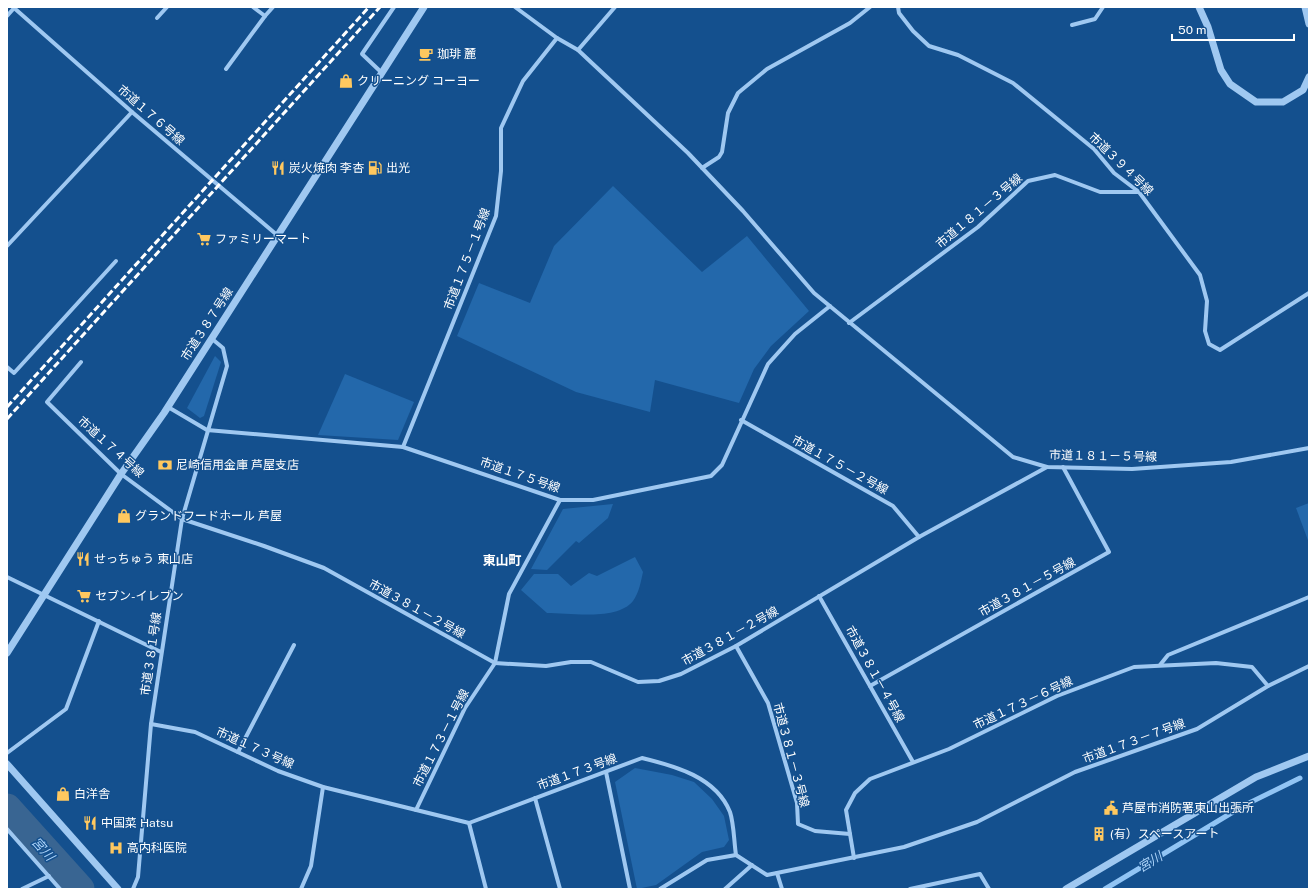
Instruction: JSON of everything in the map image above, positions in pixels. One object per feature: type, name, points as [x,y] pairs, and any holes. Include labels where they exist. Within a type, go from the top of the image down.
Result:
[{"type":"street","points":[[7,16],[14,7]]},
{"type":"street","name":"市道１７６号線","points":[[14,7],[132,112],[277,236]]},
{"type":"street","points":[[157,18],[167,7]]},
{"type":"street","points":[[254,7],[265,16]]},
{"type":"street","points":[[226,69],[273,7]]},
{"type":"street","points":[[381,72],[362,54],[394,7]]},
{"type":"street","name":"市道３８７号線","points":[[7,653],[122,474],[168,407],[210,338],[424,7]]},
{"type":"street","name":"市道１８１－５号線","points":[[515,7],[557,38],[578,50],[702,168],[743,211],[814,293],[1013,457],[1047,467],[1132,469],[1231,462],[1309,448]]},
{"type":"street","points":[[578,50],[615,7]]},
{"type":"street","points":[[702,168],[719,157],[722,152],[728,113],[738,93],[767,69],[850,22],[870,7]]},
{"type":"street","name":"市道３９４号線","points":[[898,7],[899,13],[913,31],[929,46],[958,55],[1013,83],[1094,149],[1114,173],[1139,192],[1200,275],[1207,301],[1205,330],[1209,344],[1220,350],[1309,292]]},
{"type":"street","points":[[1072,25],[1095,19],[1103,7]]},
{"type":"street","points":[[1199,7],[1208,27],[1221,70],[1230,84],[1256,102],[1283,102],[1303,90],[1309,77]]},
{"type":"street","points":[[1305,7],[1309,24]]},
{"type":"street","name":"市道１７５－１号線","points":[[404,447],[496,216],[501,171],[501,128],[523,81],[557,38]]},
{"type":"street","points":[[7,246],[132,112]]},
{"type":"street","name":"市道１８１－３号線","points":[[849,323],[978,228],[1028,181],[1055,175],[1100,192],[1139,192]]},
{"type":"street","points":[[7,367],[14,373],[116,261]]},
{"type":"street","name":"市道１７５号線","points":[[168,407],[207,430],[404,447],[560,500],[593,500],[711,476],[722,465],[741,420],[768,364],[795,334],[830,306]]},
{"type":"street","name":"市道３８１号線","points":[[133,889],[138,877],[151,724],[182,519],[227,366],[223,348],[210,338]]},
{"type":"street","name":"市道１７４号線","points":[[81,362],[47,402],[122,474],[182,519]]},
{"type":"street","name":"市道１７５－２号線","points":[[741,420],[893,506],[919,537]]},
{"type":"street","name":"市道３８１－２号線","points":[[182,519],[264,546],[324,568],[495,663],[546,666],[571,662],[591,662],[638,682],[659,681],[681,674],[736,646],[919,537],[1047,467]]},
{"type":"street","name":"市道３８１－５号線","points":[[870,686],[1109,552],[1063,467]]},
{"type":"street","name":"市道１７３－１号線","points":[[416,810],[465,708],[495,663],[509,594],[560,500]]},
{"type":"street","points":[[7,577],[161,652]]},
{"type":"street","name":"市道３８１－４号線","points":[[819,596],[913,762]]},
{"type":"street","points":[[1160,665],[1168,655],[1309,597]]},
{"type":"street","points":[[7,753],[66,709],[99,621]]},
{"type":"street","points":[[238,752],[294,645]]},
{"type":"street","name":"市道３８１－３号線","points":[[736,646],[768,703],[797,803],[798,824],[815,831],[850,834]]},
{"type":"street","name":"市道１７３－６号線","points":[[854,858],[846,810],[855,793],[870,779],[949,749],[1057,696],[1134,666],[1216,663],[1252,667],[1268,686]]},
{"type":"street","name":"市道１７３－７号線","points":[[854,858],[904,847],[977,822],[1075,772],[1197,729],[1268,686],[1309,666]]},
{"type":"street","name":"市道１７３号線","points":[[151,724],[195,732],[278,771],[323,787],[468,824],[642,758],[666,764],[697,776],[716,790],[730,812],[736,855]]},
{"type":"street","points":[[1066,889],[1256,777],[1309,756]]},
{"type":"street","points":[[7,764],[118,889]]},
{"type":"street","points":[[606,772],[630,889]]},
{"type":"street","points":[[301,889],[311,866],[323,787]]},
{"type":"street","points":[[535,798],[560,889]]},
{"type":"street","points":[[468,824],[486,889]]},
{"type":"street","points":[[7,829],[60,889]]},
{"type":"street","points":[[660,889],[707,860],[736,855],[767,874],[854,858]]},
{"type":"street","points":[[725,889],[752,865]]},
{"type":"street","points":[[777,873],[782,889]]},
{"type":"street","points":[[910,889],[980,874],[989,889]]},
{"type":"street","points":[[22,889],[49,876]]},
{"type":"shaded area","points":[[613,186],[702,272],[747,236],[809,311],[771,346],[754,369],[739,403],[655,380],[650,412],[576,392],[457,336],[479,283],[530,303],[554,246]]},
{"type":"shaded area","points":[[215,356],[221,362],[204,416],[200,418],[187,408]]},
{"type":"shaded area","points":[[345,374],[414,402],[398,440],[318,435]]},
{"type":"shaded area","points":[[1309,503],[1309,543],[1296,508]]},
{"type":"shaded area","points":[[613,504],[608,518],[579,543],[576,541],[547,570],[531,569],[563,509]]},
{"type":"shaded area","points":[[635,557],[643,572],[641,583],[633,601],[626,607],[616,611],[605,614],[547,613],[521,590],[534,574],[558,574],[571,586],[589,573],[597,576]]},
{"type":"shaded area","points":[[635,768],[672,775],[694,782],[712,799],[724,816],[729,840],[724,847],[702,852],[656,885],[637,889],[615,782]]},
{"type":"waterway","name":"宮川","points":[[1105,889],[1243,806],[1300,778]]},
{"type":"waterway","name":"宮川","points":[[7,808],[80,889]]},
{"type":"railway","points":[[7,407],[369,7]]},
{"type":"railway","points":[[7,419],[380,7]]},
{"type":"place","name":"珈琲 麓","points":[[426,54]]},
{"type":"place","name":"クリーニング コーヨー","points":[[346,81]]},
{"type":"place","name":"炭火焼肉 李杏","points":[[278,168]]},
{"type":"place","name":"出光","points":[[375,168]]},
{"type":"place","name":"ファミリーマート","points":[[204,239]]},
{"type":"place","name":"尼崎信用金庫 芦屋支店","points":[[165,465]]},
{"type":"place","name":"グランドフードホール 芦屋","points":[[124,516]]},
{"type":"place","name":"せっちゅう 東山店","points":[[83,559]]},
{"type":"place","name":"セブン-イレブン","points":[[84,596]]},
{"type":"place","name":"白洋舎","points":[[63,794]]},
{"type":"place","name":"芦屋市消防署東山出張所","points":[[1111,808]]},
{"type":"place","name":"中国菜 Hatsu","points":[[90,823]]},
{"type":"place","name":"(有）スペースアート","points":[[1099,834]]},
{"type":"place","name":"高内科医院","points":[[116,848]]},
{"type":"district","name":"東山町","points":[[502,560]]}]
